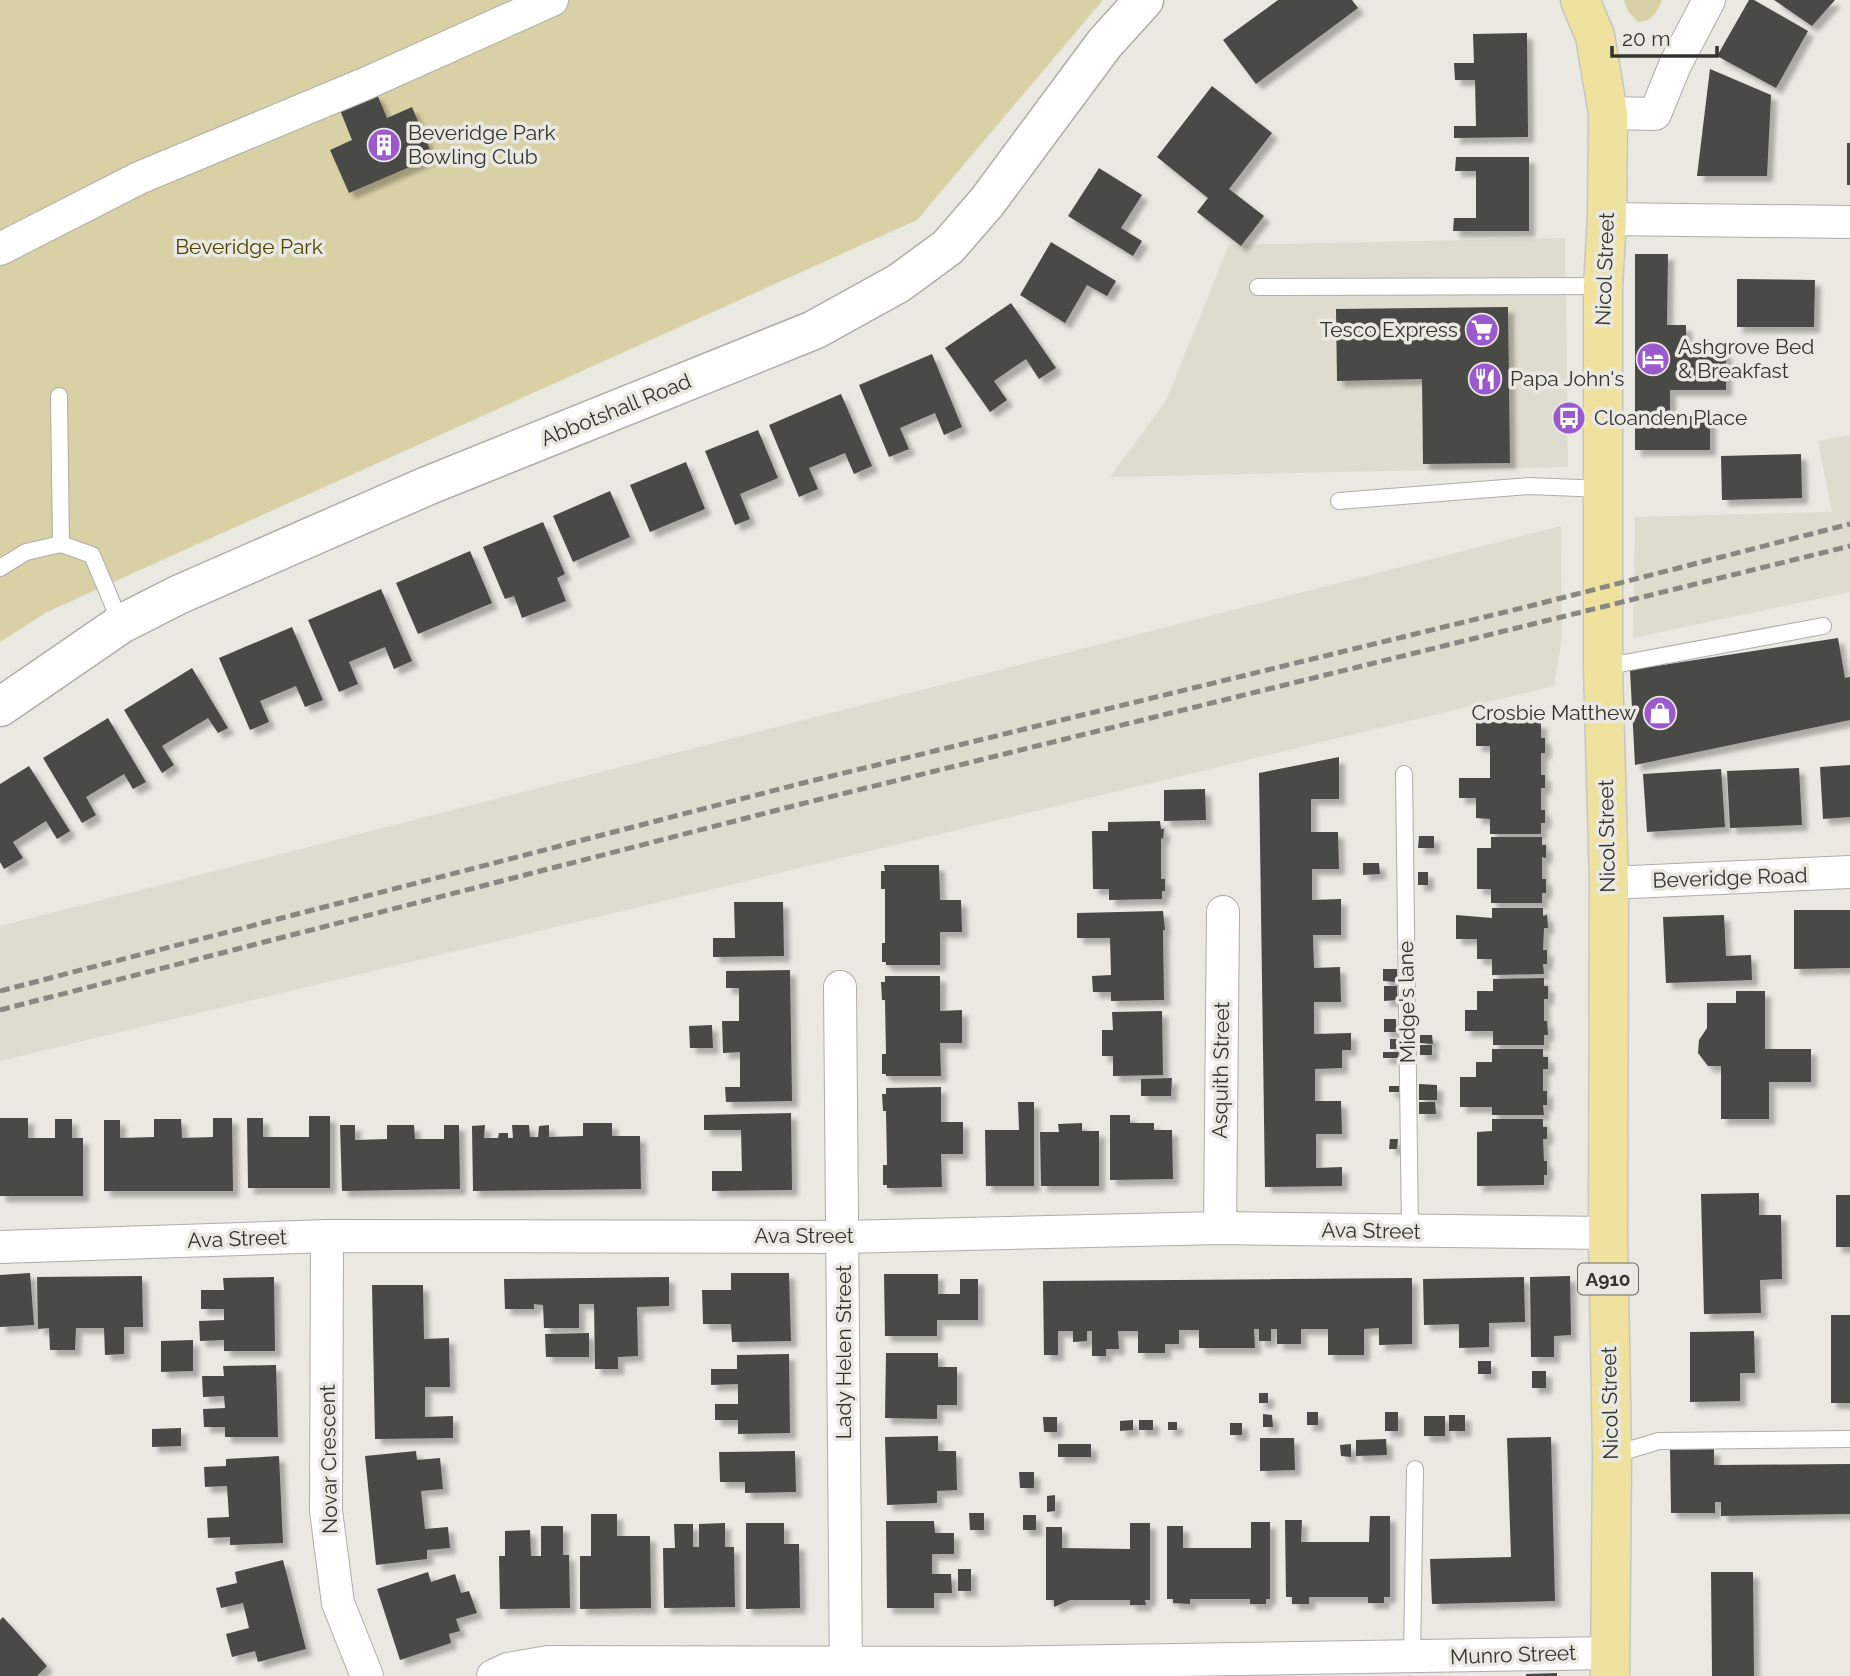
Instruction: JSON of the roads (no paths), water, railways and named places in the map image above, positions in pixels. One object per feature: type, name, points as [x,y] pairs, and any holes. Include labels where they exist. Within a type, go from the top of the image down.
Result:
[{"type":"main road","name":"Abbotshall Road","points":[[0,707],[121,624],[178,595],[428,486],[814,330],[899,283],[948,247],[987,202],[1105,43],[1144,0]]},
{"type":"main road","name":"Nicol Street","points":[[1580,0],[1595,36],[1608,113],[1603,286],[1603,667],[1609,883],[1608,1233],[1612,1455],[1610,1665]]},
{"type":"street","points":[[0,248],[139,177],[368,83],[552,0]]},
{"type":"street","points":[[1608,113],[1654,114],[1675,65],[1709,0]]},
{"type":"street","points":[[1607,219],[1850,222]]},
{"type":"street","name":"Beveridge Road","points":[[1609,883],[1850,872]]},
{"type":"street","name":"Asquith Street","points":[[1220,1228],[1223,904]]},
{"type":"street","name":"Lady Helen Street","points":[[840,987],[846,1670]]},
{"type":"street","name":"Ava Street","points":[[0,1247],[327,1236],[844,1237],[1220,1228],[1608,1233]]},
{"type":"street","name":"Novar Crescent","points":[[327,1236],[326,1511],[338,1603],[367,1676]]},
{"type":"street","name":"Munro Street","points":[[493,1676],[508,1670],[548,1662],[667,1661],[846,1670],[1412,1658],[1458,1666],[1610,1665]]},
{"type":"lane","points":[[1258,287],[1603,286]]},
{"type":"lane","points":[[59,396],[61,544]]},
{"type":"lane","points":[[1339,501],[1529,486],[1603,489]]},
{"type":"lane","points":[[0,568],[26,552],[61,544],[92,555],[121,624]]},
{"type":"lane","points":[[1603,667],[1823,626]]},
{"type":"lane","name":"Midge's lane","points":[[1404,774],[1410,1231]]},
{"type":"lane","points":[[1612,1455],[1659,1441],[1850,1439]]},
{"type":"lane","points":[[1412,1658],[1415,1469]]},
{"type":"railway","points":[[0,991],[799,784],[1534,605],[1850,524]]},
{"type":"railway","points":[[0,1010],[801,804],[1850,546]]},
{"type":"place","name":"Beveridge Park Bowling Club","points":[[384,145]]},
{"type":"place","name":"Tesco Express","points":[[1482,330]]},
{"type":"place","name":"Ashgrove Bed & Breakfast","points":[[1653,359]]},
{"type":"place","name":"Papa John's","points":[[1485,379]]},
{"type":"place","name":"Cloanden Place","points":[[1569,418]]},
{"type":"place","name":"Crosbie Matthew","points":[[1660,713]]},
{"type":"park label","name":"Beveridge Park","points":[[249,247]]}]
